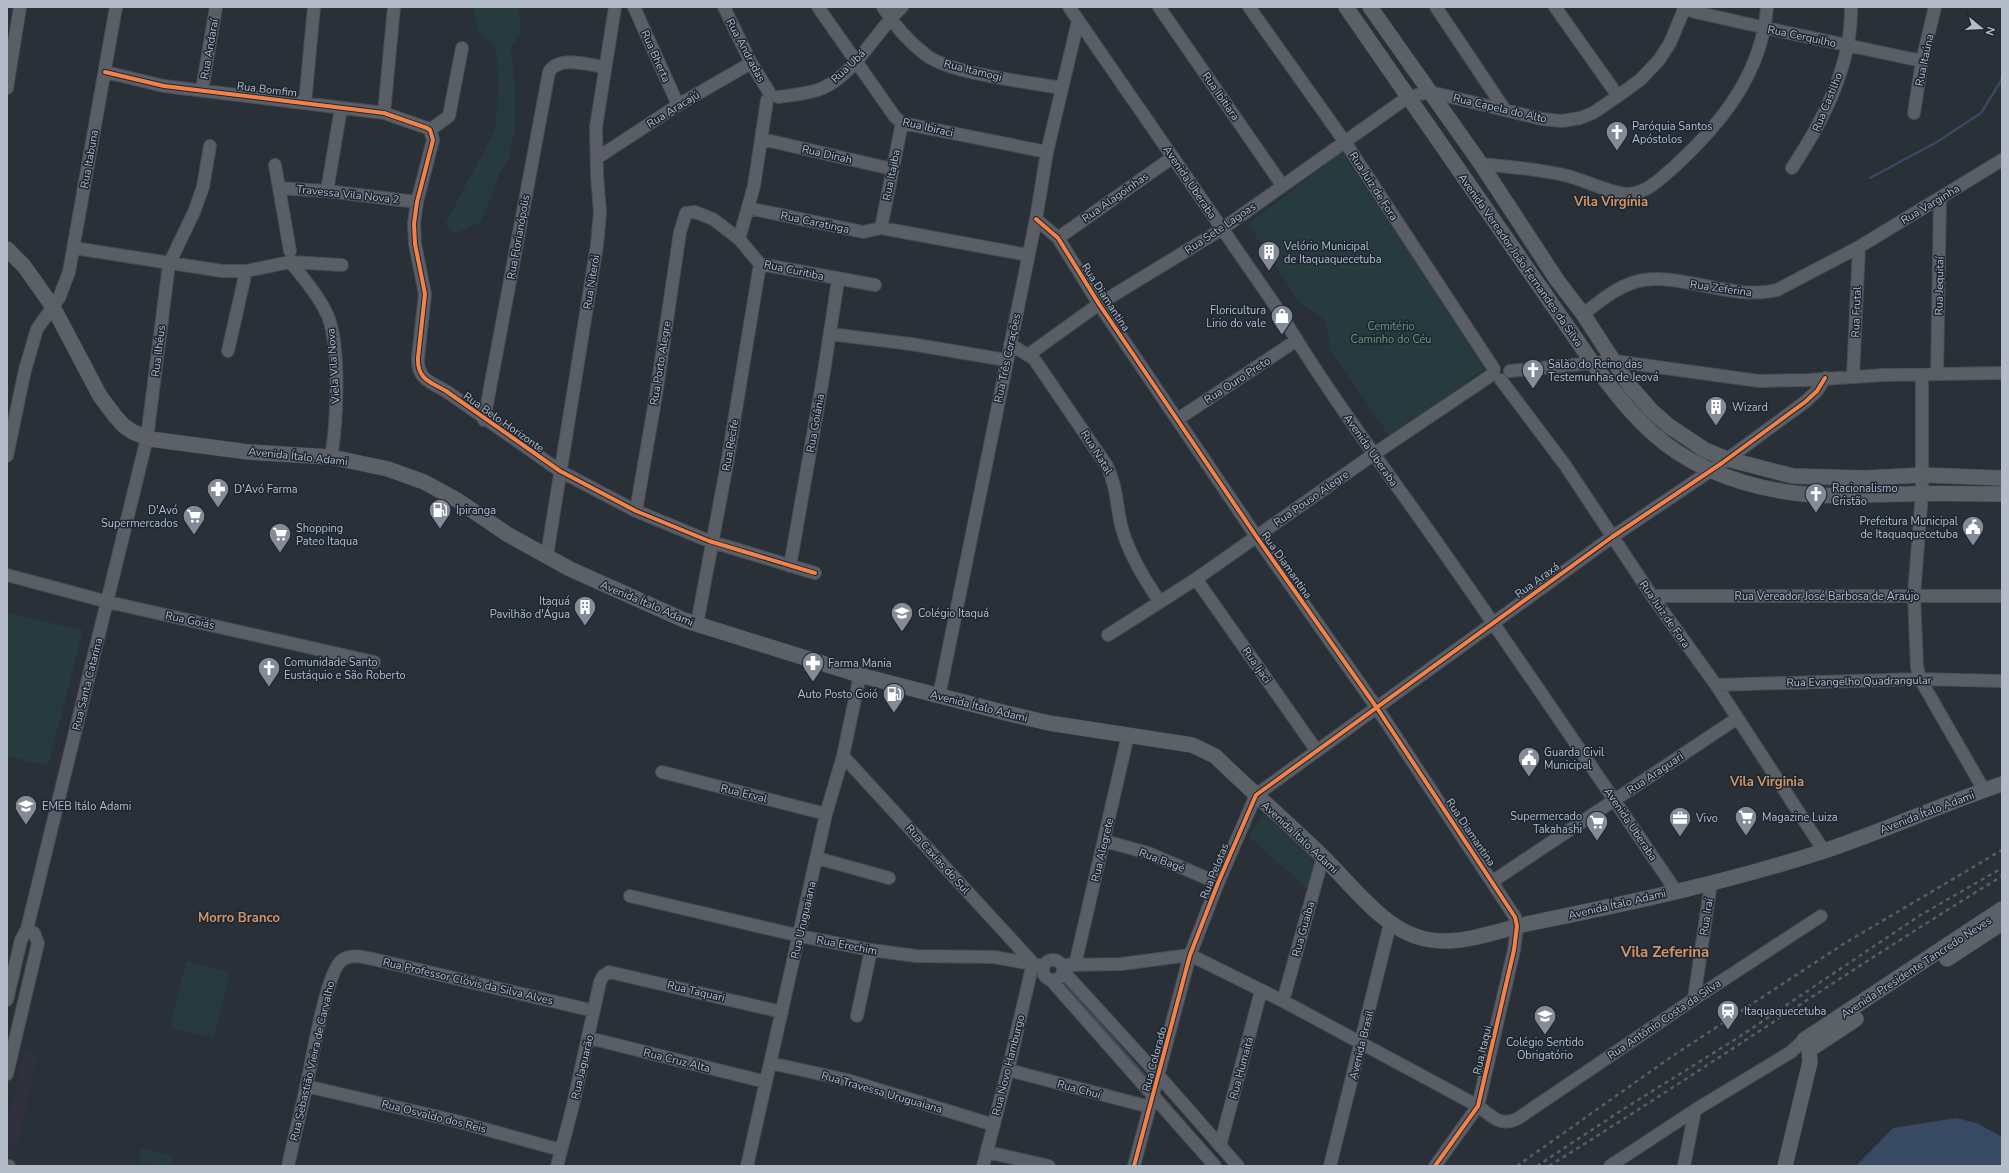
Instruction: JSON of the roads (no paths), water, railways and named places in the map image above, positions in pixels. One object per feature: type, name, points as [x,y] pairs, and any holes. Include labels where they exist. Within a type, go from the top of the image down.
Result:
[{"type":"main road","name":"Avenida Vereador João Fernandes da Silva","points":[[1346,7],[1592,362],[1624,405],[1657,437],[1688,459],[1728,476],[1763,487],[1815,495],[1922,493],[2002,494]]},
{"type":"main road","name":"Avenida Vereador João Fernandes da Silva","points":[[1374,13],[1481,164],[1557,280],[1583,314],[1641,400],[1669,426],[1705,450],[1727,459],[1781,474],[1805,478],[1863,478],[1923,475],[2002,478]]},
{"type":"main road","points":[[1362,30],[1374,13]]},
{"type":"main road","name":"Avenida Ítalo Adami","points":[[7,249],[24,266],[53,307],[97,389],[115,416],[128,429],[147,438],[248,452],[331,457],[388,469],[424,482],[457,500],[507,534],[615,590],[671,615],[697,624],[860,674],[939,696],[1049,723],[1192,745],[1208,751],[1322,856],[1390,924],[1414,936],[1442,942],[1472,938],[1517,926],[1711,883],[1824,851],[2002,784]]},
{"type":"main road","name":"Avenida Presidente Tancredo Neves","points":[[1806,1045],[2002,910]]},
{"type":"main road","name":"Avenida Presidente Tancredo Neves","points":[[1806,1045],[2002,923]]},
{"type":"main road","points":[[1786,1166],[1810,1062],[1806,1045]]},
{"type":"street","points":[[7,88],[20,7]]},
{"type":"street","name":"Rua Itabuna","points":[[7,456],[25,370],[37,329],[60,298],[74,248],[116,7]]},
{"type":"street","name":"Rua Andaraí","points":[[202,90],[216,7]]},
{"type":"street","points":[[304,103],[314,7]]},
{"type":"street","points":[[384,113],[394,7]]},
{"type":"street","name":"Rua Niterói","points":[[547,555],[597,245],[600,213],[596,127],[615,7]]},
{"type":"street","name":"Rua Bherta","points":[[634,7],[678,105]]},
{"type":"street","name":"Rua Andradas","points":[[724,7],[751,63],[771,97]]},
{"type":"street","name":"Rua Ibiraci","points":[[818,7],[895,117],[902,123],[1047,152]]},
{"type":"street","name":"Rua Itamogi","points":[[883,7],[890,18],[910,41],[927,56],[949,66],[1062,88]]},
{"type":"street","name":"Rua Ubá","points":[[771,97],[823,88],[835,80],[857,61],[890,18],[902,7]]},
{"type":"street","name":"Avenida Uberaba","points":[[1069,7],[1279,311],[1374,454],[1494,623],[1676,891]]},
{"type":"street","name":"Rua Ibitiara","points":[[1159,7],[1282,185]]},
{"type":"street","name":"Rua Juiz de Fora","points":[[1249,7],[1345,142],[1496,374],[1565,465],[1652,596],[1716,685],[1736,719],[1824,851]]},
{"type":"street","points":[[1436,7],[1505,110]]},
{"type":"street","points":[[1555,7],[1618,96]]},
{"type":"street","name":"Rua Capela do Alto","points":[[1430,92],[1542,119],[1562,121],[1580,118],[1593,113],[1640,80],[1659,60],[1670,44],[1684,7]]},
{"type":"street","name":"Rua Cerquilho","points":[[1684,7],[1766,28],[1922,62]]},
{"type":"street","points":[[1481,164],[1541,170],[1569,176],[1627,194],[1640,192],[1652,186],[1691,150],[1735,100],[1749,74],[1766,28],[1767,7]]},
{"type":"street","name":"Rua Castilho","points":[[1792,168],[1812,138],[1833,93],[1847,45],[1851,7]]},
{"type":"street","name":"Rua Itaúna","points":[[1914,113],[1922,62],[1935,7]]},
{"type":"street","name":"Rua Três Corações","points":[[939,696],[1006,360],[1036,219],[1047,152],[1078,21]]},
{"type":"street","points":[[428,129],[449,116],[462,48]]},
{"type":"street","name":"Rua Florianópolis","points":[[484,420],[547,78],[552,66],[563,62],[605,67]]},
{"type":"street","name":"Rua Aracajú","points":[[597,158],[678,105],[751,63]]},
{"type":"street","name":"Rua Bomfim","points":[[105,72],[164,86],[384,113],[428,129]]},
{"type":"street","points":[[1408,97],[1430,92]]},
{"type":"street","points":[[739,239],[748,208],[771,97]]},
{"type":"street","name":"Rua Sete Lagoas","points":[[1028,354],[1099,304],[1222,229],[1408,97]]},
{"type":"street","points":[[328,191],[341,108]]},
{"type":"street","name":"Rua Itajiba","points":[[881,228],[902,123]]},
{"type":"street","name":"Rua Belo Horizonte","points":[[428,129],[433,140],[417,202],[414,224],[415,244],[425,294],[418,368],[426,380],[446,391],[484,420],[560,471],[636,511],[713,542],[815,573]]},
{"type":"street","name":"Rua Dinah","points":[[762,139],[892,169]]},
{"type":"street","points":[[169,264],[194,212],[203,187],[210,146]]},
{"type":"street","name":"Rua Alagoinhas","points":[[1058,238],[1173,157]]},
{"type":"street","name":"Rua Varginha","points":[[1859,247],[2002,160]]},
{"type":"street","points":[[275,165],[290,257]]},
{"type":"street","name":"Travessa Vila Nova 2","points":[[279,188],[328,191],[417,202]]},
{"type":"street","name":"Rua Jequitaí","points":[[1937,374],[1940,198]]},
{"type":"street","name":"Rua Caratinga","points":[[748,208],[863,232],[881,228]]},
{"type":"street","name":"Rua Curitiba","points":[[684,215],[689,212],[702,213],[713,219],[739,239],[760,264],[838,280],[875,285]]},
{"type":"street","name":"Rua Porto Alegre","points":[[636,511],[684,215]]},
{"type":"street","name":"Rua Diamantina","points":[[1036,219],[1058,238],[1099,304],[1256,536],[1377,708],[1493,881],[1515,917],[1517,926]]},
{"type":"street","points":[[881,228],[1028,255]]},
{"type":"street","name":"Rua Zeferina","points":[[1583,314],[1631,283],[1647,279],[1663,280],[1746,293],[1764,293],[1777,290],[1859,247]]},
{"type":"street","name":"Rua Frutal","points":[[1853,376],[1859,247]]},
{"type":"street","points":[[74,248],[169,264],[222,271],[246,271],[290,257],[342,265]]},
{"type":"street","name":"Viela Vila Nova","points":[[290,257],[322,304],[331,326],[336,404],[331,457]]},
{"type":"street","name":"Rua Ilhéus","points":[[147,438],[169,264]]},
{"type":"street","name":"Rua Recife","points":[[697,624],[713,542],[760,264]]},
{"type":"street","points":[[228,351],[246,271]]},
{"type":"street","name":"Rua Goiânia","points":[[790,566],[838,280]]},
{"type":"street","points":[[830,334],[910,344],[1006,360]]},
{"type":"street","name":"Rua Ouro Preto","points":[[1178,419],[1297,340]]},
{"type":"street","name":"Rua Natal","points":[[1010,344],[1028,354],[1044,373],[1107,466],[1116,485],[1122,526],[1127,541],[1142,574],[1160,602]]},
{"type":"street","points":[[1496,374],[1497,365],[1502,364],[1507,366],[1510,371],[1614,361],[1759,381],[1853,376],[2002,373]]},
{"type":"street","name":"Rua Pouso Alegre","points":[[1108,634],[1196,579],[1374,454],[1496,374]]},
{"type":"street","points":[[1922,375],[1923,475],[1914,595],[1918,667],[1920,679],[1984,790]]},
{"type":"street","name":"Rua Araxá","points":[[1256,795],[1612,537],[1712,470],[1805,402],[1817,391],[1825,378]]},
{"type":"street","name":"Rua Santa Catarina","points":[[7,1000],[108,602],[147,438]]},
{"type":"street","name":"Rua Goiás","points":[[7,575],[108,602],[374,662]]},
{"type":"street","name":"Rua Ijaci","points":[[1196,579],[1317,751]]},
{"type":"street","name":"Rua Vereador José Barbosa de Araújo","points":[[1652,596],[2002,596]]},
{"type":"street","name":"Rua Uruguaiana","points":[[747,1166],[800,936],[826,814],[843,756],[860,674]]},
{"type":"street","name":"Rua Evangelho Quadrangular","points":[[1716,685],[1920,679],[2002,681]]},
{"type":"street","name":"Rua Araguari","points":[[1493,881],[1736,719]]},
{"type":"street","name":"Rua Alegrete","points":[[1075,965],[1105,841],[1128,735]]},
{"type":"street","name":"Rua Caxias do Sul","points":[[843,756],[1038,965]]},
{"type":"street","name":"Rua Erval","points":[[662,772],[826,814]]},
{"type":"street","name":"Rua Pelotas","points":[[1190,955],[1218,883],[1256,795]]},
{"type":"street","name":"Rua Bagé","points":[[1105,841],[1154,856],[1218,883]]},
{"type":"street","name":"Rua Guaíba","points":[[1282,1000],[1322,856]]},
{"type":"street","points":[[817,858],[889,878]]},
{"type":"street","name":"Rua Iraí","points":[[1694,999],[1711,883]]},
{"type":"street","name":"Rua Erechim","points":[[630,896],[800,936],[871,950],[916,956],[994,957],[1038,965],[1054,959],[1059,961],[1062,968]]},
{"type":"street","name":"Rua Antônio Costa da Silva","points":[[1478,1106],[1501,1122],[1507,1123],[1517,1119],[1694,999],[1821,916]]},
{"type":"street","name":"Avenida Brasil","points":[[1330,1166],[1390,924]]},
{"type":"street","name":"Rua Itaqui","points":[[1435,1166],[1478,1106],[1514,950],[1517,926]]},
{"type":"street","points":[[7,1074],[10,1044],[38,943],[34,934],[26,929]]},
{"type":"street","points":[[857,1016],[871,950]]},
{"type":"street","points":[[1062,968],[1075,965],[1121,964],[1190,955],[1282,1000],[1478,1106]]},
{"type":"street","name":"Rua Colorado","points":[[1134,1166],[1155,1094],[1190,955]]},
{"type":"street","name":"Rua Professor Clóvis da Silva Alves","points":[[343,959],[351,956],[373,959],[594,1011]]},
{"type":"street","name":"Rua Sebastião Vieira de Carvalho","points":[[288,1166],[328,991],[334,972],[343,959]]},
{"type":"street","points":[[1038,965],[1043,974],[1051,980],[1155,1094],[1215,1166]]},
{"type":"street","name":"Rua Novo Hamburgo","points":[[983,1166],[1008,1070],[1038,965]]},
{"type":"street","points":[[1051,980],[1061,976],[1062,968]]},
{"type":"street","points":[[1062,968],[1238,1166]]},
{"type":"street","name":"Rua Taquari","points":[[609,972],[782,1012]]},
{"type":"street","name":"Rua Jaguarão","points":[[561,1165],[561,1150],[589,1038],[600,982],[603,976],[609,972]]},
{"type":"street","name":"Rua Humaitá","points":[[1220,1146],[1261,991]]},
{"type":"street","name":"Rua Cruz Alta","points":[[589,1038],[766,1082]]},
{"type":"street","name":"Avenida Presidente Tancredo Neves","points":[[1610,1166],[1695,1110],[1791,1052],[1806,1045]]},
{"type":"street","name":"Rua Travessa Uruguaiana","points":[[770,1063],[847,1080],[994,1125]]},
{"type":"street","name":"Rua Chuí","points":[[1008,1070],[1150,1107]]},
{"type":"street","name":"Rua Osvaldo dos Reis","points":[[306,1086],[452,1120],[561,1150]]},
{"type":"street","points":[[1684,1166],[1695,1110]]},
{"type":"street","points":[[987,1152],[1049,1166]]},
{"type":"water","points":[[1956,1118],[1977,1123],[2002,1137],[2002,1166],[1856,1166],[1893,1128]]},
{"type":"waterway","points":[[1870,178],[1937,142],[1981,113],[2002,77]]},
{"type":"waterway","points":[[1065,983],[1152,1084]]},
{"type":"waterway","points":[[1157,1091],[1170,1106]]},
{"type":"railway","points":[[1517,1166],[1671,1057],[1845,943],[2002,850]]},
{"type":"railway","points":[[1537,1166],[1622,1110],[1739,1037],[1919,916],[2002,868]]},
{"type":"railway","points":[[1549,1166],[2002,876]]},
{"type":"place","name":"Paróquia Santos Apóstolos","points":[[1617,152]]},
{"type":"place","name":"Velório Municipal de Itaquaquecetuba","points":[[1269,272]]},
{"type":"place","name":"Floricultura Lirio do vale","points":[[1282,336]]},
{"type":"place","name":"Salão do Reino das Testemunhas de Jeová","points":[[1533,390]]},
{"type":"place","name":"Wizard","points":[[1716,426]]},
{"type":"place","name":"D'Avó Farma","points":[[218,508]]},
{"type":"place","name":"Racionalismo Cristão","points":[[1816,514]]},
{"type":"place","name":"Ipiranga","points":[[440,530]]},
{"type":"place","name":"D'Avó Supermercados","points":[[194,536]]},
{"type":"place","name":"Prefeitura Municipal de Itaquaquecetuba","points":[[1973,546]]},
{"type":"place","name":"Shopping Pateo Itaqua","points":[[280,554]]},
{"type":"place","name":"Itaquá Pavilhão d'Água","points":[[585,626]]},
{"type":"place","name":"Colégio Itaquá","points":[[902,632]]},
{"type":"place","name":"Farma Mania","points":[[813,682]]},
{"type":"place","name":"Comunidade Santo Eustáquio e São Roberto","points":[[269,688]]},
{"type":"place","name":"Auto Posto Goió","points":[[894,714]]},
{"type":"place","name":"Guarda Civil Municipal","points":[[1529,778]]},
{"type":"place","name":"EMEB Itálo Adami","points":[[26,826]]},
{"type":"place","name":"Magazine Luiza","points":[[1746,836]]},
{"type":"place","name":"Vivo","points":[[1680,838]]},
{"type":"place","name":"Supermercado Takahashi","points":[[1597,842]]},
{"type":"place","name":"Itaquaquecetuba","points":[[1728,1030]]},
{"type":"place","name":"Colégio Sentido Obrigatório","points":[[1545,1036]]},
{"type":"district","name":"Vila Virgínia","points":[[1611,201]]},
{"type":"district","name":"Vila Virginia","points":[[1767,781]]},
{"type":"district","name":"Morro Branco","points":[[239,917]]},
{"type":"district","name":"Vila Zeferina","points":[[1665,952]]},
{"type":"park label","name":"Cemitério Caminho do Céu","points":[[1391,332]]}]
